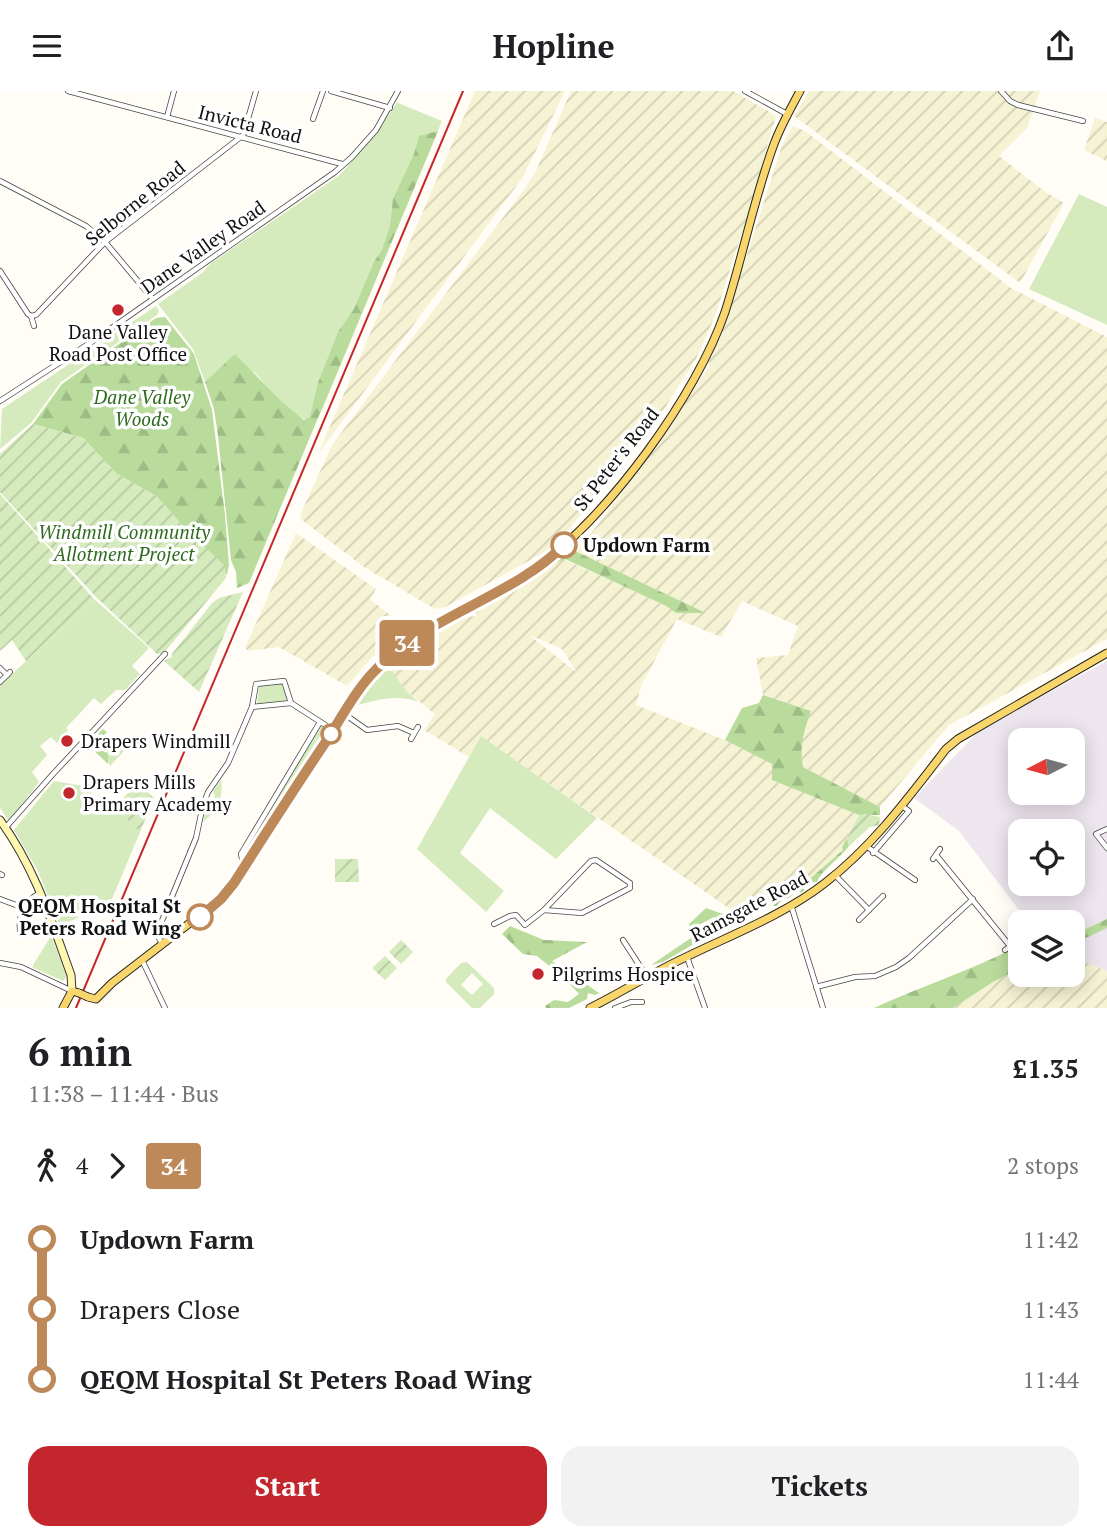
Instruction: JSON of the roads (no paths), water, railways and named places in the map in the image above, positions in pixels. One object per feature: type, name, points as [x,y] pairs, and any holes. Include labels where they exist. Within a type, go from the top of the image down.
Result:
[{"type":"main road","name":"St Peter's Road","points":[[92,998],[212,907],[234,883],[354,694],[367,679],[398,650],[557,553],[595,514],[642,455],[686,393],[715,338],[763,177],[775,143],[800,91]]},
{"type":"main road","name":"Ramsgate Road","points":[[590,1008],[790,904],[835,875],[866,846],[946,749],[958,739],[1107,653]]},
{"type":"main road","points":[[0,820],[28,862],[71,975],[75,992],[64,1008]]},
{"type":"main road","points":[[75,992],[92,998],[99,1008]]},
{"type":"street","name":"Invicta Road","points":[[68,91],[342,164]]},
{"type":"street","points":[[167,117],[174,91]]},
{"type":"street","points":[[242,136],[256,91]]},
{"type":"street","points":[[313,119],[323,91]]},
{"type":"street","points":[[331,91],[390,108]]},
{"type":"street","name":"Dane Valley Road","points":[[0,401],[93,341],[335,172],[376,129],[398,91]]},
{"type":"street","points":[[745,91],[788,115]]},
{"type":"street","points":[[1001,91],[1018,106],[1083,121]]},
{"type":"street","name":"Selborne Road","points":[[31,316],[49,304],[105,241],[242,136]]},
{"type":"street","points":[[0,181],[86,226],[105,241],[152,298]]},
{"type":"street","points":[[0,271],[31,316],[34,326]]},
{"type":"street","points":[[6,827],[165,654]]},
{"type":"street","points":[[0,668],[9,674],[0,682]]},
{"type":"street","points":[[163,944],[159,938],[159,928],[197,838],[203,804],[228,763],[252,707],[255,688],[260,683],[284,681],[291,703]]},
{"type":"street","points":[[252,707],[291,703],[333,730]]},
{"type":"street","points":[[343,713],[368,730],[398,726],[413,736],[418,727]]},
{"type":"street","name":"St Peter's Road","points":[[246,863],[241,854],[320,722]]},
{"type":"street","name":"Ramsgate Road","points":[[873,853],[909,811],[901,806]]},
{"type":"street","points":[[1107,829],[1096,834],[1107,848]]},
{"type":"street","points":[[866,846],[915,880]]},
{"type":"street","points":[[940,849],[934,857],[1013,945],[1004,950]]},
{"type":"street","points":[[494,924],[516,915],[525,925],[544,910],[591,860],[596,860],[630,883],[631,888],[582,913],[544,910]]},
{"type":"street","points":[[835,875],[869,910]]},
{"type":"street","points":[[20,932],[24,908],[29,899],[41,893]]},
{"type":"street","points":[[859,920],[883,897]]},
{"type":"street","points":[[0,899],[24,908]]},
{"type":"street","points":[[816,987],[855,977],[875,976],[896,967],[973,899]]},
{"type":"street","points":[[790,904],[823,1008]]},
{"type":"street","points":[[623,940],[647,977]]},
{"type":"street","points":[[687,956],[705,1008]]},
{"type":"street","points":[[142,960],[165,1008]]},
{"type":"street","points":[[0,963],[21,967],[75,992]]},
{"type":"street","points":[[615,1008],[636,1000],[642,1002]]},
{"type":"railway","points":[[76,1008],[463,91]]},
{"type":"place","name":"Dane Valley Road Post Office","points":[[118,310]]},
{"type":"place","name":"Updown Farm","points":[[564,545]]},
{"type":"place","name":"Drapers Windmill","points":[[67,741]]},
{"type":"place","name":"Drapers Mills Primary Academy","points":[[69,793]]},
{"type":"place","name":"QEQM Hospital St Peters Road Wing","points":[[200,917]]},
{"type":"place","name":"Pilgrims Hospice","points":[[538,974]]},
{"type":"park label","name":"Dane Valley Woods","points":[[142,408]]},
{"type":"park label","name":"Windmill Community Allotment Project","points":[[124,543]]}]
